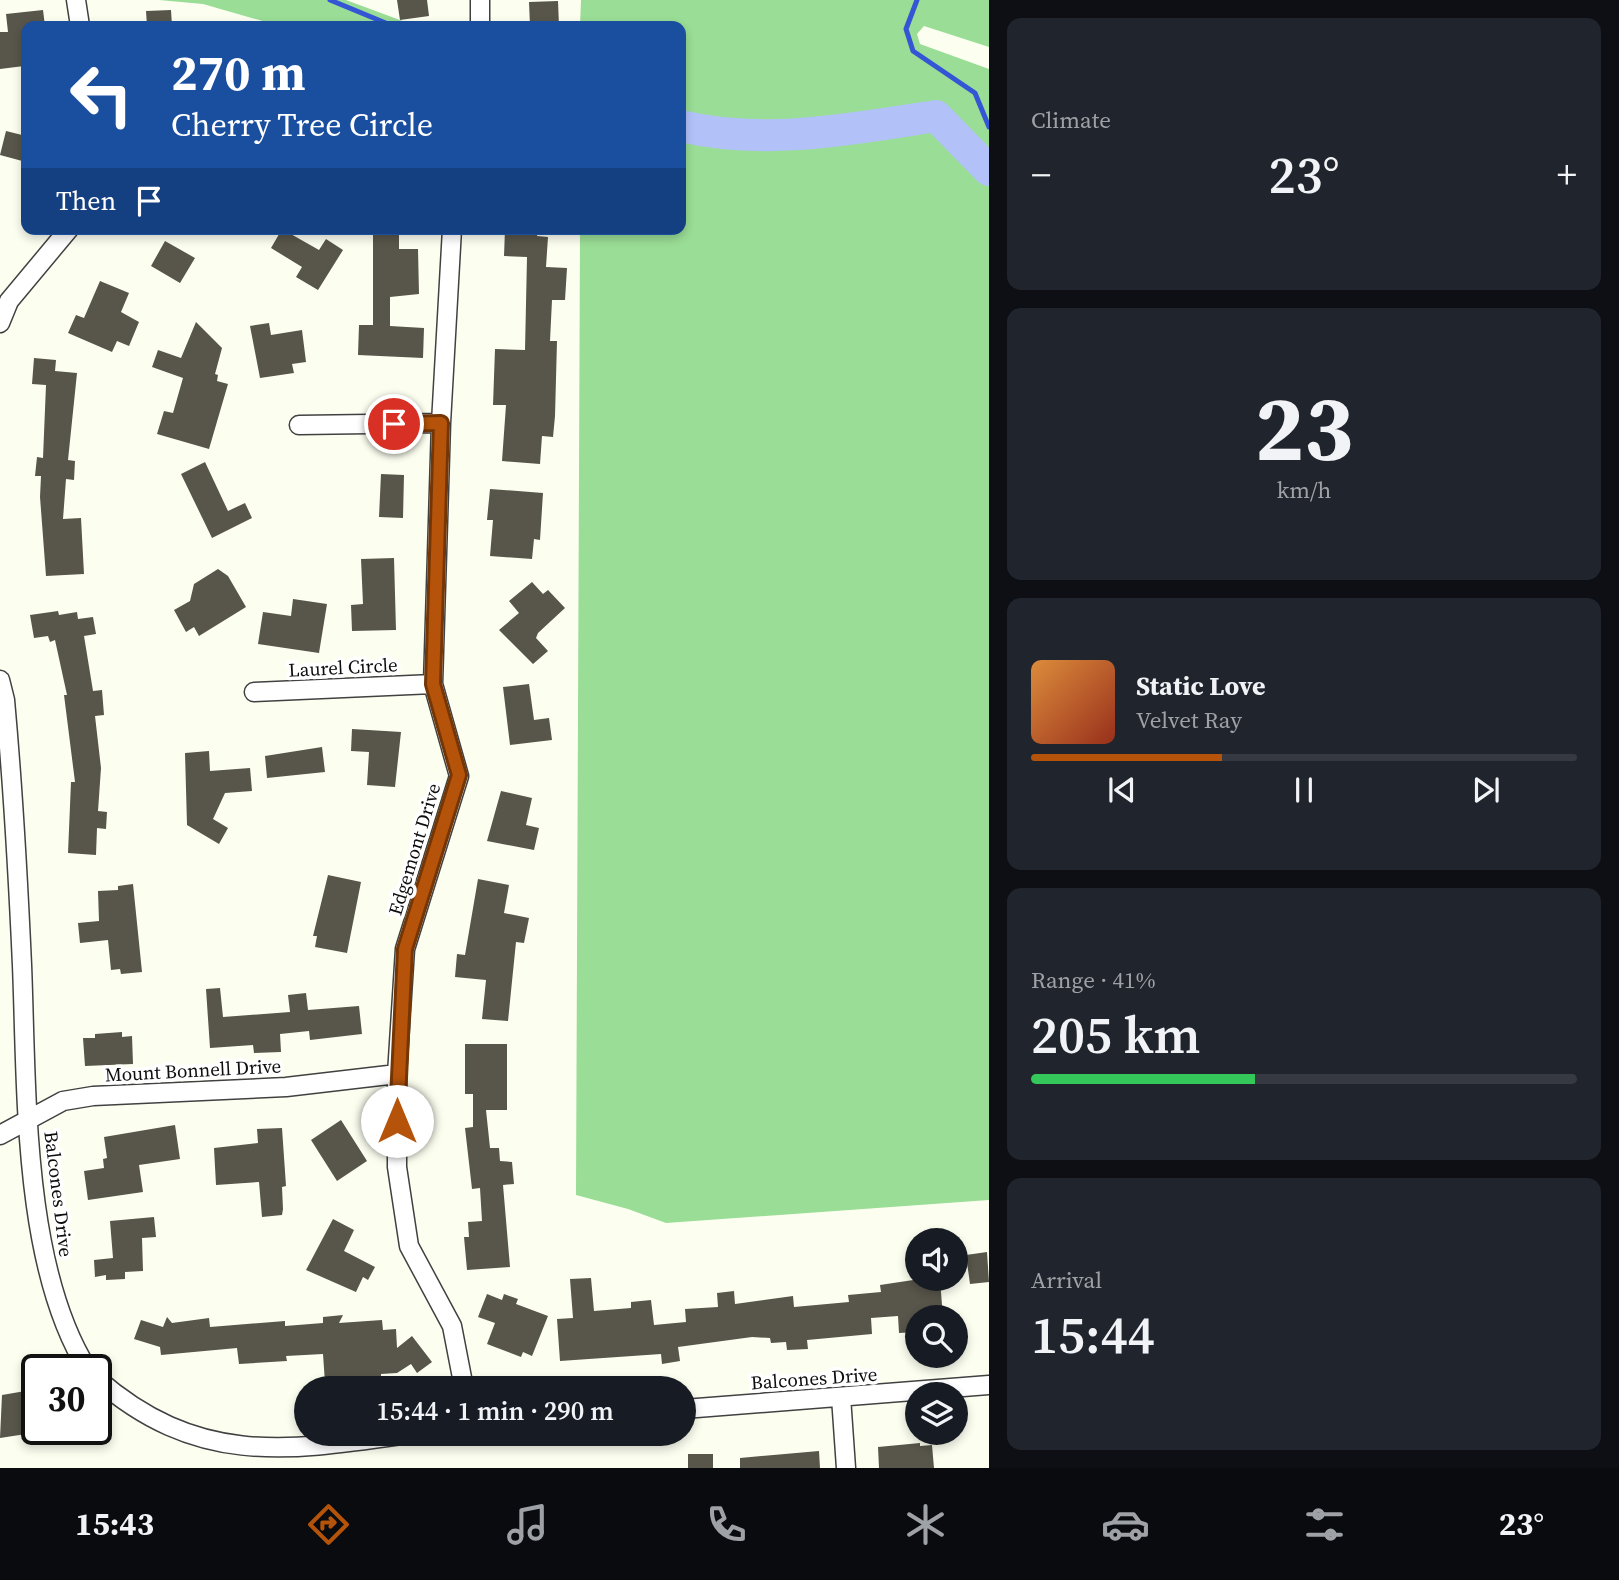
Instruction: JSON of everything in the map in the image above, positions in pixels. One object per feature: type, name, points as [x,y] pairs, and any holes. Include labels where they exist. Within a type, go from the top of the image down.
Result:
[{"type":"street","points":[[76,0],[79,21]]},
{"type":"street","points":[[480,0],[480,21]]},
{"type":"street","points":[[0,323],[9,302],[64,235]]},
{"type":"street","name":"Edgemont Drive","points":[[453,235],[441,423],[433,684],[459,775],[405,949],[397,1074],[397,1167],[408,1246],[452,1326],[462,1376]]},
{"type":"street","points":[[299,425],[441,423]]},
{"type":"street","name":"Balcones Drive","points":[[0,680],[5,700],[8,823],[28,1119],[45,1262],[56,1301],[81,1354]]},
{"type":"street","name":"Laurel Circle","points":[[254,692],[433,684]]},
{"type":"street","name":"Mount Bonnell Drive","points":[[0,1135],[63,1101],[93,1096],[286,1087],[397,1074]]},
{"type":"street","name":"Balcones Drive","points":[[696,1408],[989,1385]]},
{"type":"street","points":[[112,1392],[153,1422],[191,1440],[228,1447],[300,1450],[327,1446]]},
{"type":"street","points":[[841,1397],[846,1468]]},
{"type":"green space","points":[[159,0],[346,0],[403,21],[262,21],[203,4]]},
{"type":"green space","points":[[581,0],[989,0],[989,47],[924,26],[917,34],[920,44],[989,69],[989,1200],[666,1223],[576,1195],[580,235],[686,235],[686,21],[580,21]]},
{"type":"building","points":[[397,0],[427,0],[429,16],[400,20]]},
{"type":"building","points":[[558,1],[559,21],[530,21],[529,2]]},
{"type":"building","points":[[43,10],[44,21],[21,21],[21,66],[0,69],[0,32],[8,32],[6,14]]},
{"type":"building","points":[[171,10],[172,21],[147,21],[146,11]]},
{"type":"building","points":[[6,131],[21,135],[21,161],[0,155]]},
{"type":"building","points":[[279,235],[293,235],[319,250],[326,239],[343,250],[318,290],[296,277],[302,267],[271,248]]},
{"type":"building","points":[[373,235],[399,235],[399,249],[418,249],[419,294],[390,297],[390,326],[424,328],[423,358],[358,355],[359,325],[373,325]]},
{"type":"building","points":[[505,235],[548,237],[546,267],[567,268],[565,300],[552,300],[550,341],[557,341],[555,416],[553,437],[542,436],[540,464],[502,461],[506,405],[493,405],[495,349],[525,350],[527,257],[504,256]]},
{"type":"building","points":[[165,241],[195,258],[180,283],[151,266]]},
{"type":"building","points":[[100,281],[129,293],[121,312],[139,322],[129,346],[117,341],[112,352],[68,333],[76,315],[84,318]]},
{"type":"building","points":[[196,322],[222,348],[215,374],[218,375],[217,381],[228,384],[209,449],[157,434],[164,411],[173,413],[183,378],[152,367],[158,350],[181,358]]},
{"type":"building","points":[[269,323],[271,335],[302,330],[306,362],[292,364],[294,373],[260,378],[250,326]]},
{"type":"building","points":[[34,358],[56,360],[55,371],[77,373],[68,460],[75,461],[74,480],[66,479],[63,519],[81,518],[84,574],[46,576],[41,476],[35,476],[37,457],[43,458],[46,385],[32,384]]},
{"type":"building","points":[[205,462],[228,511],[245,503],[252,518],[212,538],[181,474]]},
{"type":"building","points":[[381,474],[404,475],[403,518],[379,517]]},
{"type":"building","points":[[490,489],[543,493],[540,540],[534,539],[532,559],[490,556],[493,520],[487,520]]},
{"type":"building","points":[[394,558],[396,630],[352,631],[351,605],[363,604],[361,559]]},
{"type":"building","points":[[218,569],[228,576],[246,607],[199,636],[194,627],[186,632],[174,610],[190,601],[194,584]]},
{"type":"building","points":[[532,582],[543,594],[548,590],[565,608],[538,633],[536,638],[548,651],[533,664],[499,630],[519,613],[509,601]]},
{"type":"building","points":[[293,599],[327,604],[319,653],[258,644],[263,612],[291,616]]},
{"type":"building","points":[[58,611],[59,615],[77,612],[78,619],[93,617],[96,634],[84,636],[93,691],[102,690],[104,715],[95,716],[101,768],[98,811],[107,812],[106,829],[97,828],[96,855],[68,853],[71,782],[75,782],[64,695],[67,695],[55,640],[50,642],[48,636],[34,638],[30,615]]},
{"type":"building","points":[[529,684],[534,720],[549,718],[552,740],[510,745],[503,687]]},
{"type":"building","points":[[352,729],[401,732],[395,787],[367,785],[369,752],[351,751]]},
{"type":"building","points":[[322,747],[325,772],[267,778],[265,756]]},
{"type":"building","points":[[209,751],[210,771],[250,768],[252,791],[225,793],[213,819],[228,828],[219,844],[187,825],[185,753]]},
{"type":"building","points":[[501,791],[532,798],[526,825],[539,828],[534,850],[487,841]]},
{"type":"building","points":[[328,875],[361,882],[347,953],[315,947],[317,936],[313,936]]},
{"type":"building","points":[[478,879],[509,885],[504,913],[529,918],[524,943],[516,942],[508,1021],[482,1019],[486,980],[455,977],[457,954],[465,955]]},
{"type":"building","points":[[133,884],[142,972],[121,974],[120,969],[111,970],[108,940],[80,943],[78,923],[99,921],[98,891],[118,890],[118,886]]},
{"type":"building","points":[[220,988],[223,1017],[290,1012],[288,995],[306,993],[308,1010],[359,1006],[362,1034],[310,1040],[309,1031],[280,1034],[281,1052],[254,1053],[253,1045],[210,1048],[206,989]]},
{"type":"building","points":[[122,1032],[122,1037],[132,1036],[133,1064],[85,1066],[83,1038],[95,1038],[95,1034]]},
{"type":"building","points":[[465,1044],[507,1044],[507,1110],[486,1110],[490,1148],[499,1148],[500,1161],[512,1162],[514,1184],[503,1185],[510,1267],[467,1270],[464,1237],[469,1237],[468,1222],[482,1221],[480,1188],[472,1189],[465,1128],[473,1127],[473,1094],[465,1094]]},
{"type":"building","points":[[341,1120],[367,1161],[337,1181],[311,1140]]},
{"type":"building","points":[[175,1125],[180,1159],[139,1165],[143,1192],[88,1200],[84,1171],[104,1168],[103,1159],[107,1158],[104,1137]]},
{"type":"building","points":[[282,1128],[286,1186],[282,1187],[282,1215],[262,1217],[259,1182],[216,1185],[214,1148],[258,1143],[257,1129]]},
{"type":"building","points":[[154,1217],[156,1237],[142,1238],[143,1271],[125,1272],[125,1279],[106,1280],[106,1275],[95,1277],[94,1260],[113,1258],[110,1221]]},
{"type":"building","points":[[333,1219],[354,1230],[344,1251],[375,1267],[368,1280],[363,1277],[356,1292],[306,1270]]},
{"type":"building","points":[[987,1252],[989,1282],[970,1284],[968,1255]]},
{"type":"building","points":[[591,1278],[594,1311],[631,1308],[631,1302],[651,1300],[654,1325],[686,1322],[685,1309],[718,1307],[717,1293],[734,1291],[735,1304],[793,1296],[794,1307],[849,1302],[848,1295],[881,1292],[880,1285],[905,1281],[905,1291],[941,1291],[942,1305],[905,1305],[905,1333],[899,1333],[898,1316],[871,1318],[872,1334],[807,1340],[808,1349],[787,1350],[786,1342],[771,1343],[770,1338],[752,1337],[678,1347],[680,1361],[662,1364],[661,1354],[560,1361],[557,1319],[573,1318],[570,1279]]},
{"type":"building","points":[[487,1294],[502,1300],[504,1294],[518,1299],[516,1304],[548,1316],[532,1356],[523,1352],[521,1357],[487,1344],[495,1323],[478,1317]]},
{"type":"building","points":[[343,1315],[339,1323],[382,1320],[383,1330],[396,1329],[397,1348],[412,1336],[432,1362],[417,1373],[411,1364],[397,1373],[381,1376],[325,1376],[323,1354],[286,1356],[287,1361],[239,1364],[237,1348],[161,1355],[160,1347],[134,1339],[141,1320],[163,1327],[167,1317],[172,1323],[209,1318],[210,1327],[285,1321],[285,1326],[323,1323],[323,1317]]},
{"type":"building","points":[[21,1392],[21,1435],[0,1438],[2,1395]]},
{"type":"building","points":[[932,1445],[934,1468],[879,1468],[878,1447]]},
{"type":"building","points":[[819,1451],[820,1468],[740,1468],[740,1458]]},
{"type":"building","points":[[688,1454],[713,1454],[713,1468],[688,1468]]},
{"type":"waterway","points":[[330,0],[381,21]]},
{"type":"waterway","points":[[917,0],[906,29],[913,51],[975,93],[989,127]]},
{"type":"waterway","points":[[686,127],[744,135],[776,135],[840,130],[936,116],[989,170]]},
{"type":"route","points":[[394,424],[441,423],[433,684],[459,775],[405,949],[397,1074],[397,1121]]}]
